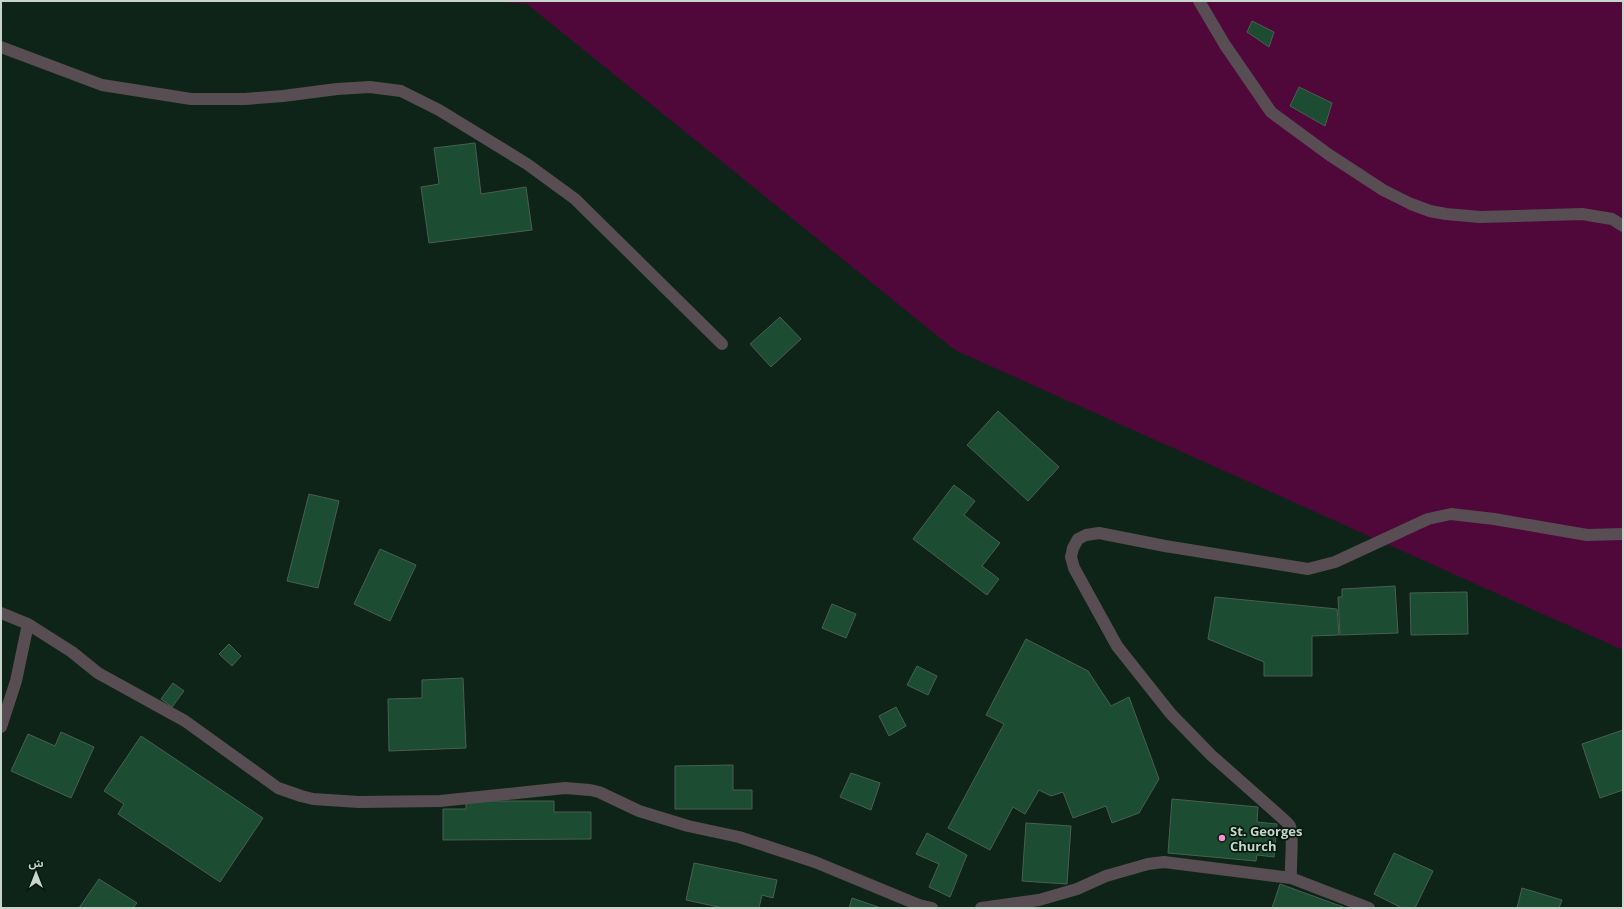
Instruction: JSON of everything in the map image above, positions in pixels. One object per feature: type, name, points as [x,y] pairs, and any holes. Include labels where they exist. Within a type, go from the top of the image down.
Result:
[{"type":"street","points":[[1199,1],[1225,45],[1271,112],[1328,154],[1390,193],[1411,204],[1430,211],[1446,214],[1480,217],[1582,214],[1612,219],[1623,226]]},
{"type":"street","points":[[1,47],[102,85],[191,99],[244,99],[370,87],[401,91],[439,110],[514,156],[575,200],[722,344]]},
{"type":"street","points":[[1291,878],[1290,864],[1292,841],[1290,826],[1211,755],[1171,714],[1117,646],[1074,568],[1071,557],[1072,548],[1078,539],[1086,535],[1099,533],[1165,546],[1308,568],[1335,562],[1428,519],[1451,514],[1494,519],[1588,535],[1623,534]]},
{"type":"street","points":[[1,613],[28,624],[72,652],[98,673],[185,721],[278,788],[301,796],[313,799],[358,802],[440,801],[565,788],[590,790],[599,792],[646,813],[688,826],[739,837],[815,862],[919,905],[932,908]]},
{"type":"street","points":[[1,727],[16,681],[28,624]]},
{"type":"street","points":[[980,908],[1039,900],[1077,889],[1106,876],[1148,864],[1164,862],[1291,878],[1369,908]]},
{"type":"shaded area","points":[[487,1],[1623,1],[1623,650],[955,350],[527,4]]},
{"type":"building","points":[[1252,21],[1274,32],[1269,47],[1247,32]]},
{"type":"building","points":[[1299,87],[1332,103],[1325,126],[1290,106]]},
{"type":"building","points":[[475,143],[481,194],[526,187],[532,230],[429,243],[421,187],[439,184],[434,148]]},
{"type":"building","points":[[780,317],[801,339],[771,367],[750,344]]},
{"type":"building","points":[[998,411],[1059,467],[1028,501],[967,445]]},
{"type":"building","points":[[954,485],[975,501],[964,515],[1000,543],[982,566],[999,579],[987,595],[913,539]]},
{"type":"building","points":[[309,494],[339,501],[318,588],[287,581]]},
{"type":"building","points":[[380,549],[416,565],[390,621],[354,604]]},
{"type":"building","points":[[1395,586],[1398,633],[1340,635],[1338,597],[1342,597],[1342,589]]},
{"type":"building","points":[[1467,592],[1468,634],[1411,635],[1410,593]]},
{"type":"building","points":[[1215,597],[1337,609],[1339,635],[1312,636],[1312,676],[1264,676],[1264,662],[1208,639]]},
{"type":"building","points":[[832,604],[856,614],[846,638],[822,628]]},
{"type":"building","points":[[1026,639],[1088,671],[1111,706],[1129,697],[1159,779],[1139,813],[1112,823],[1106,806],[1073,818],[1063,792],[1051,796],[1039,790],[1025,814],[1013,807],[990,850],[948,828],[1004,724],[986,715]]},
{"type":"building","points":[[229,644],[241,656],[232,666],[219,654]]},
{"type":"building","points":[[917,666],[937,676],[928,695],[907,685]]},
{"type":"building","points":[[463,678],[466,748],[389,751],[388,699],[422,698],[422,680]]},
{"type":"building","points":[[173,683],[184,691],[172,707],[161,699]]},
{"type":"building","points":[[896,707],[906,726],[889,736],[879,716]]},
{"type":"building","points":[[1623,730],[1623,790],[1600,798],[1582,744]]},
{"type":"building","points":[[61,732],[94,747],[71,798],[11,771],[28,734],[55,746]]},
{"type":"building","points":[[141,736],[263,818],[220,882],[118,814],[124,804],[104,791]]},
{"type":"building","points":[[733,765],[733,790],[752,790],[752,809],[675,809],[675,766]]},
{"type":"building","points":[[851,773],[880,783],[871,810],[840,797]]},
{"type":"building","name":"St. Georges Church","points":[[1172,799],[1258,807],[1257,822],[1277,824],[1274,857],[1257,855],[1256,861],[1168,853]]},
{"type":"building","points":[[466,801],[554,801],[554,812],[591,812],[591,839],[443,840],[443,809],[466,809]]},
{"type":"building","points":[[1026,823],[1071,826],[1067,884],[1022,881]]},
{"type":"building","points":[[927,833],[967,855],[950,897],[929,887],[939,864],[916,854]]},
{"type":"building","points":[[1394,853],[1433,871],[1415,908],[1402,908],[1374,894]]},
{"type":"building","points":[[694,863],[777,880],[773,898],[762,895],[759,908],[723,908],[686,900]]},
{"type":"building","points":[[99,879],[137,903],[133,908],[79,908]]},
{"type":"building","points":[[1280,884],[1346,908],[1272,908]]},
{"type":"building","points":[[1522,888],[1562,900],[1559,908],[1517,908]]},
{"type":"building","points":[[852,898],[881,908],[849,908]]},
{"type":"place","name":"St. Georges Church","points":[[1222,838]]}]
